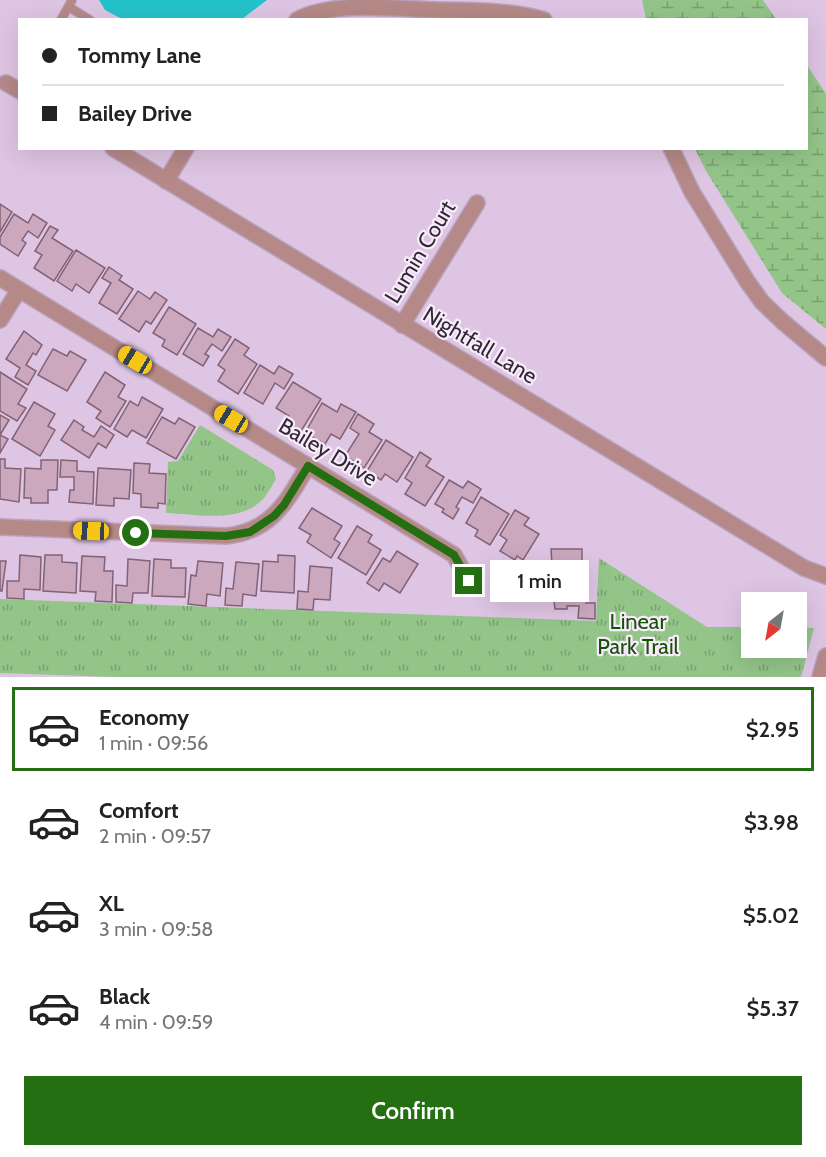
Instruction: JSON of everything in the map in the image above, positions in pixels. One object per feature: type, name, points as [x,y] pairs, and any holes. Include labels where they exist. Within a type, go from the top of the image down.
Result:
[{"type":"street","points":[[301,18],[327,5],[504,13],[533,18]]},
{"type":"street","name":"Nightfall Lane","points":[[116,150],[804,568],[826,576]]},
{"type":"street","points":[[166,181],[185,150]]},
{"type":"street","points":[[672,150],[692,192],[762,302],[826,358]]},
{"type":"street","name":"Lumin Court","points":[[402,325],[477,203]]},
{"type":"street","name":"Bailey Drive","points":[[0,278],[454,555],[469,581]]},
{"type":"street","points":[[0,320],[19,290]]},
{"type":"street","points":[[0,527],[239,535],[255,529],[274,516],[284,505],[308,466]]},
{"type":"street","points":[[820,677],[826,656]]},
{"type":"lane","points":[[63,18],[70,4],[88,18]]},
{"type":"green space","points":[[642,0],[763,0],[775,18],[646,18]]},
{"type":"green space","points":[[808,67],[826,94],[826,329],[782,293],[706,171],[696,150],[808,150]]},
{"type":"green space","points":[[200,425],[273,470],[276,479],[265,497],[253,507],[230,515],[217,516],[166,513],[168,462],[178,461]]},
{"type":"green space","name":"Linear Park Trail","points":[[599,558],[707,627],[741,627],[741,658],[806,658],[801,677],[113,677],[0,673],[0,599],[596,621]]},
{"type":"green space","name":"Linear Park Trail","points":[[807,628],[814,628],[807,654]]},
{"type":"shaded area","points":[[99,0],[267,0],[243,18],[120,18],[105,10]]},
{"type":"building","points":[[0,204],[12,212],[0,232]]},
{"type":"building","points":[[14,214],[28,223],[33,214],[47,223],[38,238],[28,231],[22,240],[26,243],[18,256],[0,244],[0,237]]},
{"type":"building","points":[[50,226],[58,230],[52,238],[73,251],[54,281],[34,268],[42,255],[35,251]]},
{"type":"building","points":[[76,250],[105,268],[89,293],[76,284],[72,291],[57,281]]},
{"type":"building","points":[[109,267],[122,276],[119,280],[133,289],[117,314],[99,303],[111,283],[102,278]]},
{"type":"building","points":[[138,291],[150,299],[155,292],[167,300],[151,324],[146,321],[139,332],[119,319]]},
{"type":"building","points":[[169,307],[196,324],[177,355],[162,346],[165,340],[153,333]]},
{"type":"building","points":[[198,328],[213,337],[218,329],[231,337],[222,351],[212,344],[205,354],[209,356],[203,366],[183,354]]},
{"type":"building","points":[[24,331],[42,345],[36,355],[33,353],[26,365],[36,371],[28,385],[15,377],[20,368],[6,359]]},
{"type":"building","points":[[235,339],[249,348],[244,355],[257,364],[238,394],[218,381],[225,370],[218,365]]},
{"type":"building","points":[[53,349],[67,356],[70,351],[86,360],[67,391],[38,375]]},
{"type":"building","points":[[260,365],[274,374],[279,366],[293,374],[284,389],[275,383],[263,404],[244,393]]},
{"type":"building","points":[[0,372],[27,389],[18,404],[26,408],[17,421],[0,411]]},
{"type":"building","points":[[105,372],[125,385],[118,397],[126,401],[110,427],[96,418],[101,411],[87,402]]},
{"type":"building","points":[[293,382],[321,399],[301,431],[286,422],[289,416],[276,408]]},
{"type":"building","points":[[142,397],[163,409],[146,438],[132,430],[127,437],[114,429],[130,401],[138,406]]},
{"type":"building","points":[[34,402],[55,414],[48,426],[55,430],[40,456],[12,439]]},
{"type":"building","points":[[322,403],[337,412],[341,404],[356,412],[340,439],[331,434],[325,444],[305,433]]},
{"type":"building","points":[[358,414],[374,424],[369,432],[382,440],[364,468],[345,456],[359,434],[350,428]]},
{"type":"building","points":[[0,415],[9,420],[0,435]]},
{"type":"building","points":[[162,417],[175,424],[179,418],[195,427],[176,459],[147,443]]},
{"type":"building","points":[[74,420],[84,427],[82,430],[94,437],[101,426],[114,435],[106,448],[98,443],[89,458],[61,440]]},
{"type":"building","points":[[0,435],[8,439],[0,453]]},
{"type":"building","points":[[386,440],[413,457],[397,482],[385,474],[381,480],[367,471]]},
{"type":"building","points":[[420,452],[431,459],[426,466],[444,477],[425,506],[405,494],[412,483],[405,478]]},
{"type":"building","points":[[0,459],[5,459],[5,468],[21,469],[19,502],[0,499]]},
{"type":"building","points":[[41,460],[58,460],[57,490],[48,490],[48,503],[31,503],[31,498],[24,498],[25,468],[41,469]]},
{"type":"building","points":[[61,460],[77,461],[77,471],[94,472],[93,504],[69,502],[70,490],[74,490],[74,477],[60,477]]},
{"type":"building","points":[[134,463],[150,464],[149,473],[166,474],[165,504],[158,503],[158,508],[141,507],[141,494],[133,493]]},
{"type":"building","points":[[98,468],[131,470],[129,499],[114,498],[114,506],[96,505]]},
{"type":"building","points":[[449,480],[463,488],[468,481],[481,489],[473,503],[462,497],[453,519],[442,512],[444,509],[435,504]]},
{"type":"building","points":[[481,497],[509,514],[490,545],[475,536],[478,530],[466,523]]},
{"type":"building","points":[[312,508],[342,526],[334,539],[340,543],[331,558],[307,542],[311,535],[299,528]]},
{"type":"building","points":[[515,510],[529,518],[524,525],[539,534],[523,560],[517,556],[515,560],[500,551],[507,540],[500,535]]},
{"type":"building","points":[[357,526],[372,535],[368,542],[381,550],[366,575],[338,558]]},
{"type":"building","points":[[551,549],[582,549],[582,581],[544,581],[544,564],[552,564]]},
{"type":"building","points":[[397,551],[418,564],[400,593],[384,583],[379,591],[367,583],[383,558],[390,562]]},
{"type":"building","points":[[20,555],[41,557],[40,590],[24,589],[24,599],[7,598],[7,581],[19,581]]},
{"type":"building","points":[[45,555],[62,555],[62,562],[77,563],[76,593],[43,591]]},
{"type":"building","points":[[278,555],[295,556],[294,593],[261,591],[263,561],[278,562]]},
{"type":"building","points":[[82,556],[105,557],[104,571],[113,571],[112,602],[95,601],[96,592],[80,591]]},
{"type":"building","points":[[128,559],[150,561],[148,593],[133,593],[132,603],[116,602],[116,585],[127,586]]},
{"type":"building","points":[[154,559],[171,560],[171,568],[186,568],[185,597],[152,596]]},
{"type":"building","points":[[0,561],[6,561],[2,591],[0,591]]},
{"type":"building","points":[[198,561],[223,563],[220,596],[207,594],[206,606],[188,604],[191,575],[196,576]]},
{"type":"building","points":[[236,562],[259,564],[256,596],[243,594],[242,606],[225,605],[226,588],[233,589]]},
{"type":"building","points":[[310,566],[332,568],[330,600],[314,599],[313,610],[297,609],[298,591],[308,592]]},
{"type":"building","points":[[552,585],[587,586],[586,603],[595,603],[595,619],[578,618],[579,606],[555,609]]},
{"type":"route","points":[[136,533],[226,536],[250,532],[274,516],[284,505],[308,466],[454,555],[469,581]]}]
